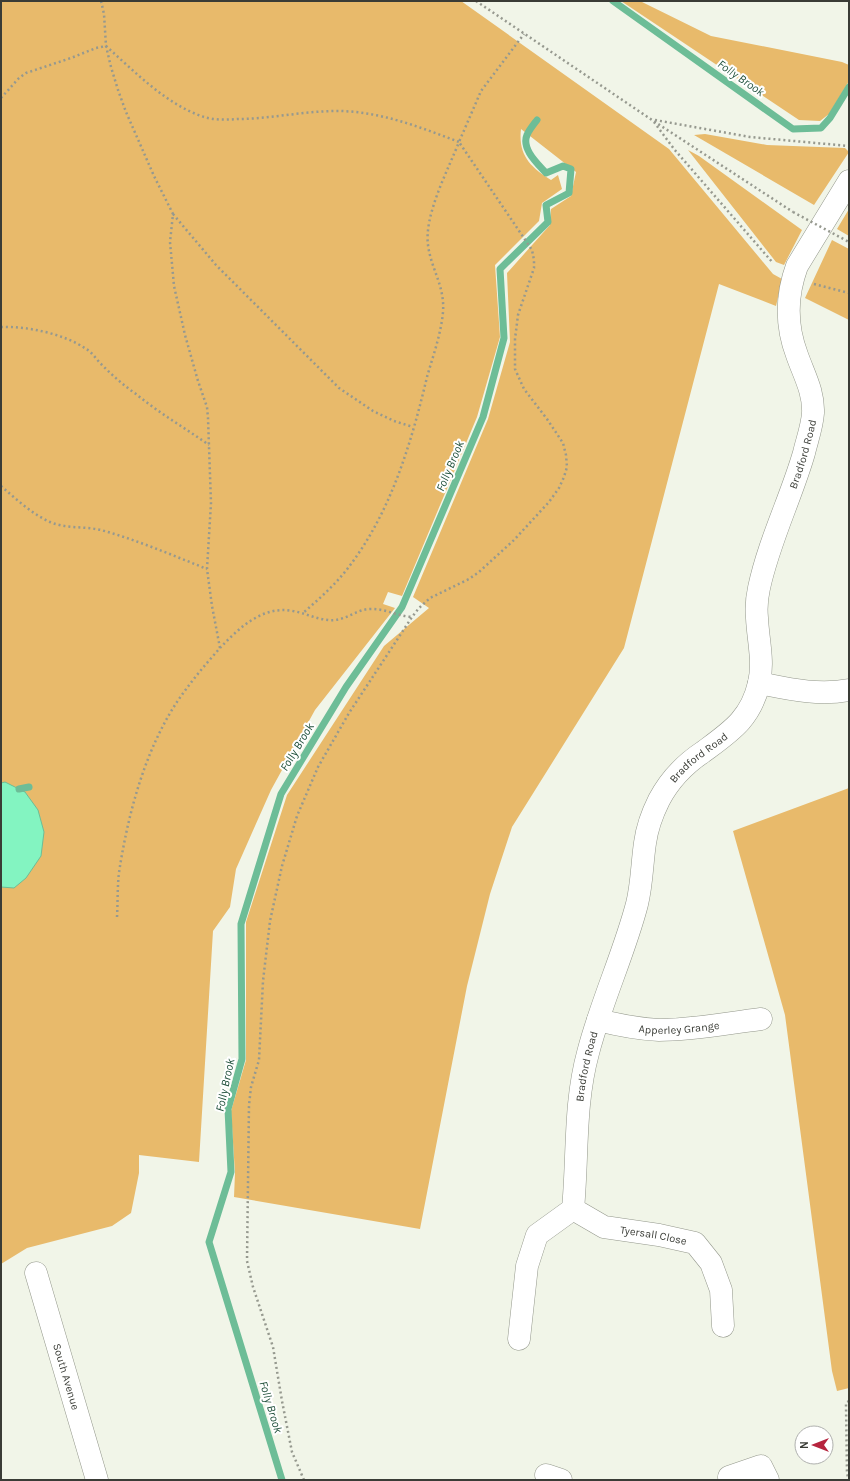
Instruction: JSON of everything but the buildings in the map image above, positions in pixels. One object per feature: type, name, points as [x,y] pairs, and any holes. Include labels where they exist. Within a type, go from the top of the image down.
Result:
[{"type":"street","name":"Bradford Road","points":[[573,1209],[576,1177],[577,1120],[580,1092],[588,1054],[598,1020],[638,902],[645,842],[649,825],[659,800],[680,771],[737,726],[750,707],[759,683],[762,667],[756,614],[759,588],[800,464],[812,421],[813,404],[810,388],[795,349],[789,322],[788,308],[793,278],[806,250],[849,181]]},
{"type":"street","points":[[759,683],[814,693],[836,693],[849,690]]},
{"type":"street","name":"Apperley Grange","points":[[598,1020],[624,1026],[660,1030],[761,1019]]},
{"type":"street","points":[[519,1339],[527,1266],[537,1234],[573,1209]]},
{"type":"street","name":"Tyersall Close","points":[[573,1209],[604,1227],[659,1234],[695,1243],[711,1262],[721,1290],[723,1326]]},
{"type":"street","name":"South Avenue","points":[[36,1273],[97,1480]]},
{"type":"street","points":[[729,1477],[761,1466],[768,1480]]},
{"type":"path","points":[[102,1],[106,46],[110,67],[126,112],[154,176],[173,214],[216,265],[339,388],[356,401],[373,411],[394,421],[414,427]]},
{"type":"path","points":[[476,1],[652,120],[793,212],[849,242]]},
{"type":"path","points":[[303,613],[322,597],[348,568],[383,512],[405,458],[423,394],[442,314],[443,296],[428,245],[428,229],[439,192],[481,91],[524,34]]},
{"type":"path","points":[[1,98],[19,78],[26,73],[96,48],[106,46]]},
{"type":"path","points":[[106,46],[178,106],[206,118],[220,120],[336,111],[362,112],[427,130],[459,142],[532,250],[534,268],[518,316],[515,339],[516,369],[524,389],[560,437],[565,448],[567,467],[559,488],[549,502],[514,540],[479,572],[430,598],[412,617],[349,713],[318,767],[297,816],[282,866],[270,921],[263,981],[259,1060],[251,1086],[249,1104],[248,1261],[251,1281],[273,1347],[292,1452],[304,1480]]},
{"type":"path","points":[[652,120],[750,137],[849,146]]},
{"type":"path","points":[[652,120],[674,149],[777,267],[793,278],[849,294]]},
{"type":"path","points":[[173,214],[170,242],[174,286],[192,359],[207,407],[210,445],[211,503],[207,569],[220,648]]},
{"type":"path","points":[[1,327],[26,329],[51,334],[71,340],[88,349],[109,372],[137,396],[210,445]]},
{"type":"path","points":[[1,486],[34,513],[49,522],[68,527],[100,530],[168,553],[207,569]]},
{"type":"path","points":[[117,917],[119,874],[123,849],[136,794],[156,739],[178,700],[220,648],[245,624],[264,614],[282,609],[303,613],[316,618],[333,620],[338,620],[370,609],[412,617]]},
{"type":"path","points":[[849,1401],[846,1403],[849,1479]]},
{"type":"shaded area","points":[[1,1],[461,1],[669,149],[773,274],[782,279],[776,306],[719,284],[624,648],[512,827],[490,894],[467,986],[420,1229],[234,1197],[235,1173],[231,1111],[246,1060],[246,922],[287,795],[384,646],[429,608],[413,597],[488,419],[510,342],[507,273],[550,225],[551,209],[571,196],[576,172],[521,129],[521,146],[531,165],[551,180],[558,175],[562,189],[542,203],[539,221],[495,265],[500,337],[477,417],[402,596],[388,592],[383,604],[395,608],[315,710],[271,790],[236,869],[230,907],[213,931],[199,1162],[139,1155],[139,1173],[131,1213],[112,1226],[27,1248],[1,1264]]},
{"type":"shaded area","points":[[621,1],[640,1],[711,36],[842,62],[849,65],[849,81],[829,114],[820,121],[799,120]]},
{"type":"shaded area","points":[[705,134],[767,145],[845,148],[849,152],[814,205],[694,135]]},
{"type":"shaded area","points":[[688,150],[699,156],[802,230],[784,265],[776,262]]},
{"type":"shaded area","points":[[849,209],[849,236],[837,229]]},
{"type":"shaded area","points":[[832,240],[849,249],[849,320],[805,298]]},
{"type":"shaded area","points":[[5,782],[25,792],[38,810],[44,832],[41,856],[26,878],[14,888],[1,887],[1,783]]},
{"type":"shaded area","points":[[849,788],[849,1388],[837,1391],[832,1371],[785,1015],[733,831]]},
{"type":"waterway","name":"Folly Brook","points":[[613,1],[793,129],[821,128],[830,118],[849,87]]},
{"type":"waterway","name":"Folly Brook","points":[[282,1480],[209,1242],[231,1172],[228,1109],[242,1059],[241,924],[281,794],[346,687],[402,607],[483,417],[504,338],[500,269],[548,222],[546,205],[569,193],[571,169],[563,166],[546,173],[528,151],[526,146],[527,135],[537,120]]},
{"type":"waterway","points":[[19,789],[29,787]]}]
